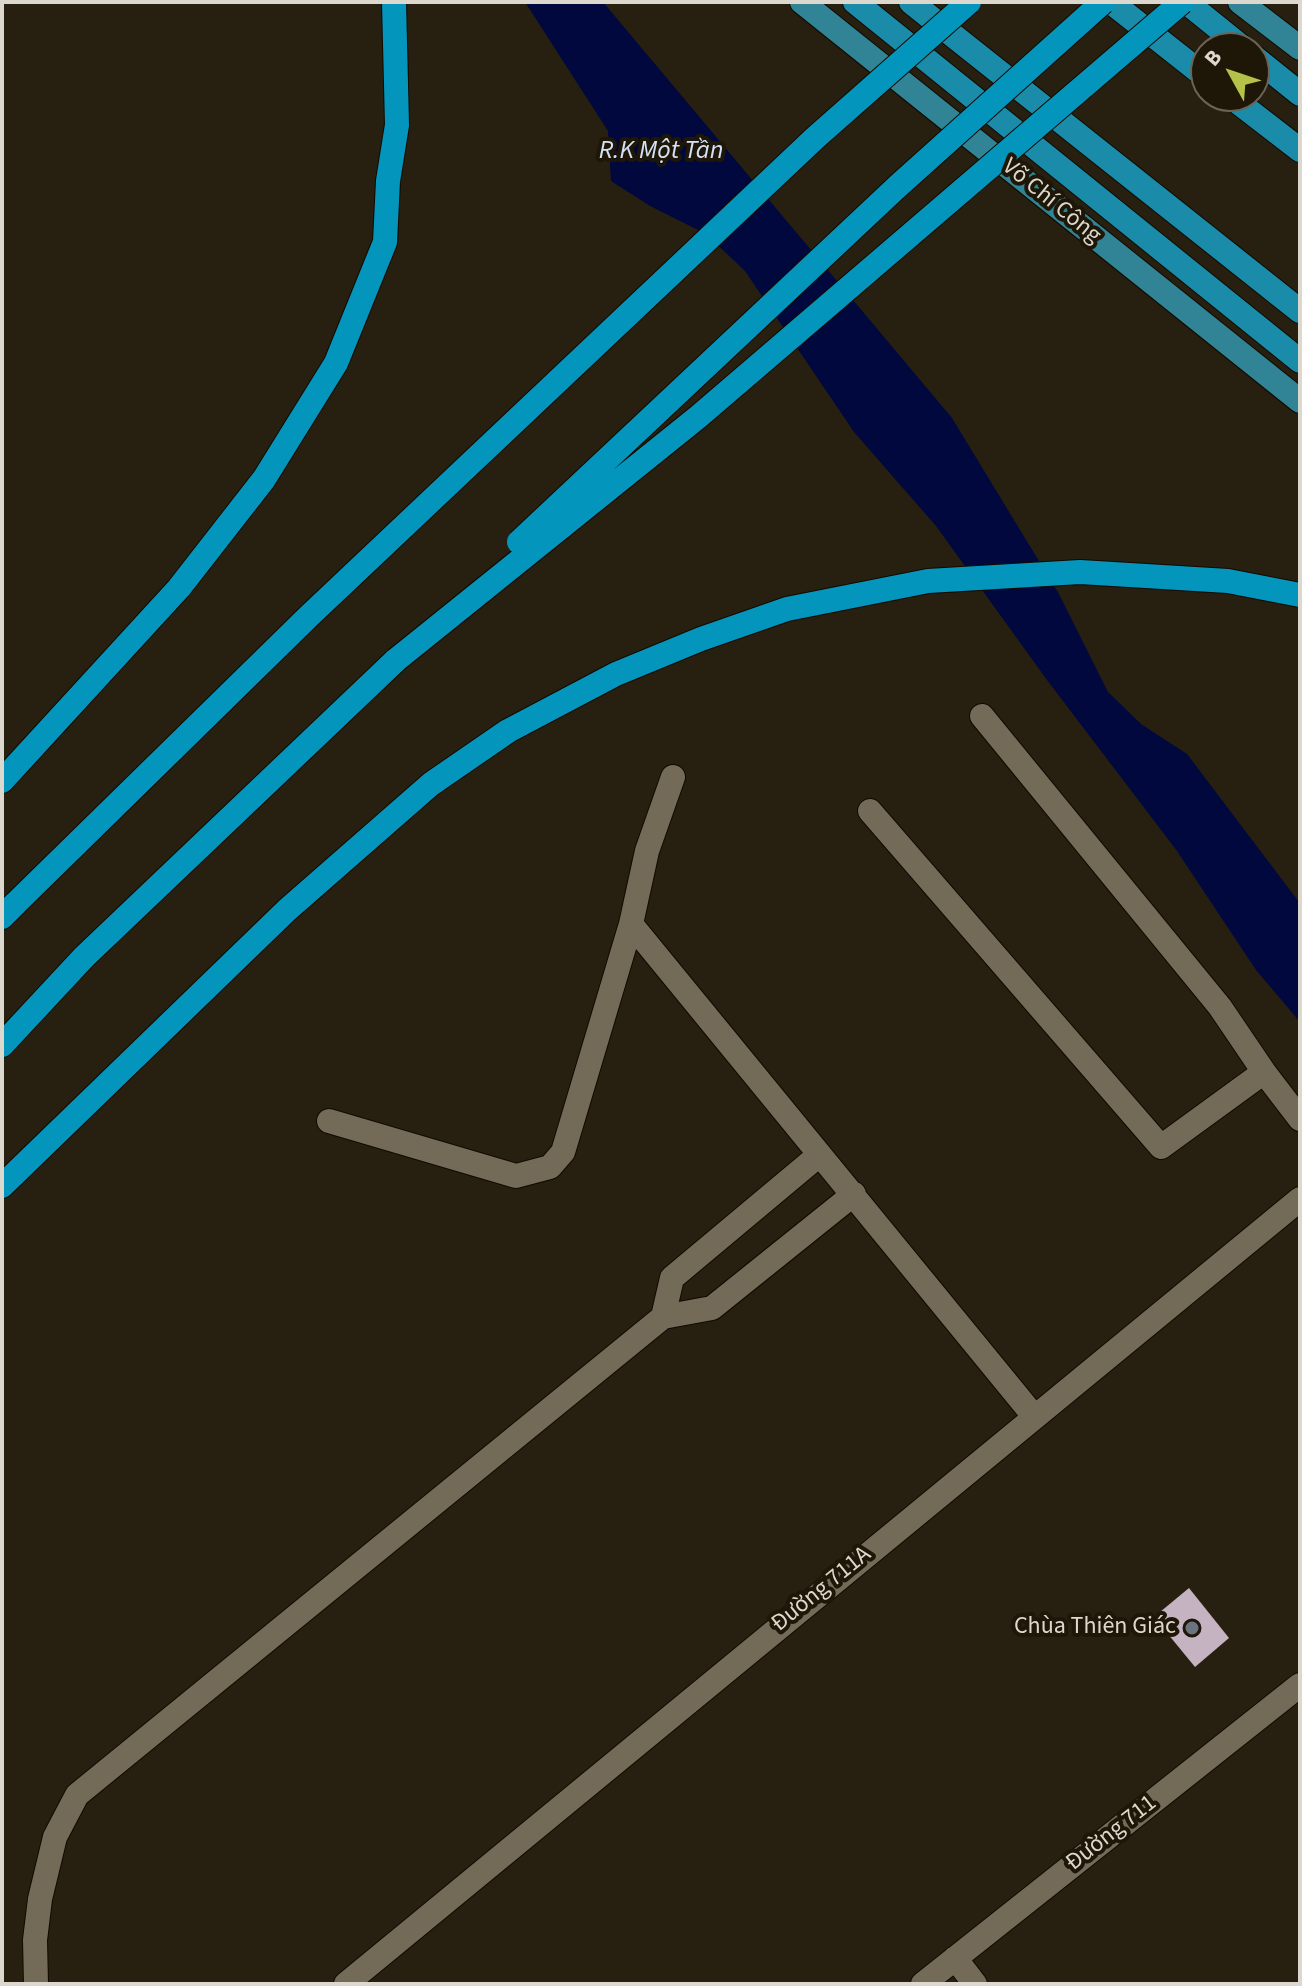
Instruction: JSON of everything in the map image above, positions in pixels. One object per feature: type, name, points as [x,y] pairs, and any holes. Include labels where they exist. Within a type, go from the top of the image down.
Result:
[{"type":"highway","points":[[2,781],[179,588],[264,479],[336,363],[385,242],[388,181],[397,125],[394,2]]},
{"type":"highway","name":"Võ Chí Công","points":[[855,2],[1300,361]]},
{"type":"highway","points":[[911,2],[1300,311]]},
{"type":"highway","points":[[9,910],[343,584],[815,138],[969,2]]},
{"type":"highway","points":[[2,1045],[84,957],[396,660],[898,186],[1103,2]]},
{"type":"highway","points":[[1111,2],[1190,64]]},
{"type":"highway","points":[[396,660],[698,417],[1184,2],[1222,32]]},
{"type":"highway","points":[[1270,70],[1300,94]]},
{"type":"highway","points":[[1251,112],[1300,150]]},
{"type":"highway","points":[[2,1186],[287,910],[431,784],[508,731],[616,674],[701,639],[787,609],[928,581],[1080,572],[1228,581],[1300,595]]},
{"type":"main road","name":"Võ Chí Công","points":[[802,2],[1300,401]]},
{"type":"main road","points":[[1240,2],[1300,48]]},
{"type":"street","points":[[982,716],[1220,1007],[1300,1119]]},
{"type":"street","points":[[329,1121],[516,1176],[550,1167],[563,1152],[631,924],[647,851],[673,777]]},
{"type":"street","points":[[870,811],[1161,1147],[1264,1072]]},
{"type":"street","points":[[631,924],[1033,1415]]},
{"type":"street","points":[[663,1317],[672,1278],[819,1155]]},
{"type":"street","points":[[36,1984],[35,1940],[40,1899],[55,1837],[77,1795],[663,1317],[712,1308],[854,1194]]},
{"type":"street","name":"Đường 711A","points":[[346,1984],[1033,1415],[1300,1199]]},
{"type":"street","name":"Đường 711","points":[[923,1984],[1295,1699]]},
{"type":"street","points":[[955,1958],[975,1984]]},
{"type":"water","name":"R.K Một Tần","points":[[525,2],[603,2],[952,418],[1059,594],[1108,692],[1141,724],[1187,754],[1299,902],[1300,1022],[1256,970],[1177,851],[1047,680],[936,526],[854,432],[745,271],[706,234],[650,206],[611,181],[608,131]]},
{"type":"building","name":"Chùa Thiên Giác","points":[[1189,1588],[1229,1638],[1195,1667],[1154,1617]]},
{"type":"place","name":"Chùa Thiên Giác","points":[[1192,1628]]}]
